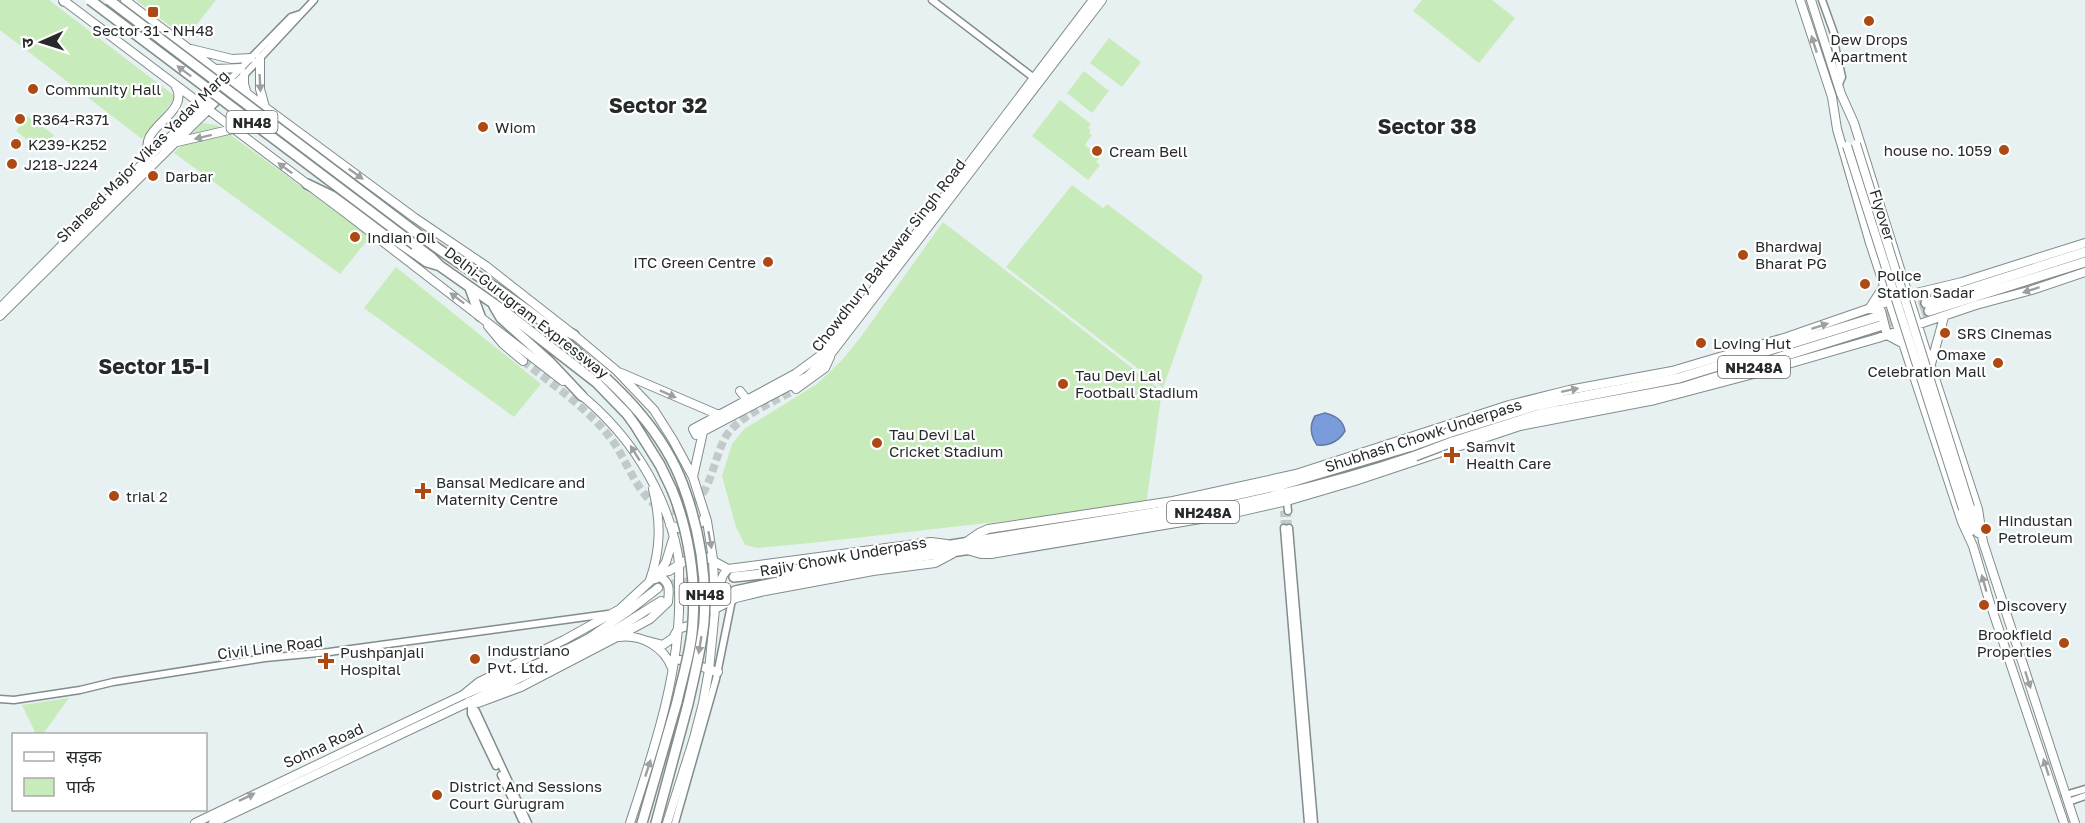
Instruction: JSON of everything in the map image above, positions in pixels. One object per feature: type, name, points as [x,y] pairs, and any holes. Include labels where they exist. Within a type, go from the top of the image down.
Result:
[{"type":"highway","name":"Delhi-Gurugram Expressway","points":[[90,0],[440,266],[507,313],[584,372],[619,404],[653,452],[672,490],[685,536],[693,594],[693,621],[677,702],[642,823]]},
{"type":"highway","name":"Delhi-Gurugram Expressway","points":[[109,0],[458,264],[542,321],[608,378],[645,419],[667,450],[683,485],[698,535],[705,594],[701,646],[656,823]]},
{"type":"highway","points":[[307,184],[332,196],[427,262],[440,266]]},
{"type":"highway","points":[[1928,312],[2085,252]]},
{"type":"highway","points":[[1928,312],[2085,262]]},
{"type":"highway","points":[[470,288],[480,316]]},
{"type":"highway","points":[[492,304],[501,318],[550,362],[582,396]]},
{"type":"highway","points":[[542,321],[574,335]]},
{"type":"highway","name":"Shubhash Chowk Underpass","points":[[967,547],[1172,518],[1284,494],[1384,466],[1413,451],[1450,438],[1540,414],[1681,388],[1883,325]]},
{"type":"highway","name":"NH248A","points":[[955,548],[967,547]]},
{"type":"highway","name":"Rajiv Chowk Underpass","points":[[731,573],[788,571],[955,548]]},
{"type":"highway","name":"Rajiv Chowk Underpass","points":[[734,596],[955,548]]},
{"type":"main road","points":[[64,0],[582,396],[614,425],[630,445],[650,477],[663,503],[670,525],[679,566],[680,607],[673,669],[651,759],[630,823]]},
{"type":"main road","points":[[125,0],[231,82],[415,218],[486,266],[574,335],[616,371],[654,410],[693,477],[705,517],[713,560],[715,609],[712,632],[713,671],[667,823]]},
{"type":"main road","name":"Chowdhury Baktawar Singh Road","points":[[1093,0],[849,322],[821,355],[795,374],[693,429],[696,435],[808,376],[830,355],[1102,0]]},
{"type":"main road","points":[[1800,0],[1832,97],[1837,129],[1905,353],[1962,522],[1973,546],[2064,823]]},
{"type":"main road","points":[[1811,0],[1840,90],[1854,123],[1978,510],[1983,542],[2075,823]]},
{"type":"main road","points":[[187,48],[232,59],[251,58]]},
{"type":"main road","points":[[260,58],[260,89],[266,108]]},
{"type":"main road","points":[[214,68],[243,71],[247,94]]},
{"type":"main road","points":[[151,156],[146,149],[147,140],[177,103],[179,94],[176,86]]},
{"type":"main road","name":"Flyover","points":[[1840,90],[1966,508],[1973,546]]},
{"type":"main road","points":[[186,94],[194,119],[218,118]]},
{"type":"main road","name":"Flyover","points":[[1832,97],[1966,508],[1983,542]]},
{"type":"main road","name":"Shaheed Major Vikas Yadav Marg","points":[[0,316],[6,301],[173,143],[205,108]]},
{"type":"main road","name":"Shaheed Major Vikas Yadav Marg","points":[[0,308],[151,156],[194,119]]},
{"type":"main road","points":[[173,143],[233,129]]},
{"type":"main road","points":[[1928,312],[1917,324],[1899,330],[1883,325],[1655,400],[1520,426],[1355,482],[1285,501],[1230,514],[991,554],[981,554],[967,547],[979,533],[988,530],[1173,501],[1296,474],[1487,411],[1557,393],[1672,371],[1787,337],[1908,295],[2085,243]]},
{"type":"main road","points":[[1928,312],[1944,317],[2085,272]]},
{"type":"main road","points":[[1883,282],[1891,286],[1897,285],[1902,277]]},
{"type":"main road","points":[[1902,277],[1917,290],[1924,292]]},
{"type":"main road","points":[[1869,309],[1883,282]]},
{"type":"main road","points":[[1924,292],[1928,312]]},
{"type":"main road","points":[[1869,309],[1881,311],[1883,325],[1902,343]]},
{"type":"main road","points":[[480,316],[503,344],[523,361]]},
{"type":"main road","points":[[1931,365],[1944,317]]},
{"type":"main road","points":[[1905,353],[1908,344],[1917,341],[1924,345]]},
{"type":"main road","points":[[796,389],[825,368],[830,355]]},
{"type":"main road","points":[[616,371],[719,415]]},
{"type":"main road","points":[[740,391],[748,401]]},
{"type":"main road","points":[[693,477],[703,432]]},
{"type":"main road","points":[[1426,432],[1433,456]]},
{"type":"main road","points":[[650,477],[656,500],[660,534],[650,583]]},
{"type":"main road","points":[[670,525],[682,530],[692,530],[705,517]]},
{"type":"main road","points":[[470,701],[479,682],[615,613],[630,602],[659,573],[666,562],[673,536]]},
{"type":"main road","points":[[659,573],[669,571],[696,557],[713,560],[731,573]]},
{"type":"main road","points":[[731,573],[722,575],[720,587],[724,595],[734,596]]},
{"type":"main road","points":[[470,701],[514,690],[650,619],[668,602],[669,588],[666,580],[660,577],[650,583]]},
{"type":"main road","points":[[470,701],[589,638],[658,588]]},
{"type":"main road","points":[[680,607],[715,609],[734,596]]},
{"type":"main road","points":[[470,701],[596,642],[661,601]]},
{"type":"main road","points":[[615,638],[623,636],[663,645],[674,638],[678,629],[691,625],[706,626],[712,632]]},
{"type":"main road","points":[[644,640],[661,649],[668,657],[673,669]]},
{"type":"main road","points":[[674,658],[713,671]]},
{"type":"main road","name":"Sohna Road","points":[[195,823],[470,701]]},
{"type":"main road","name":"Sohna Road","points":[[213,823],[470,701]]},
{"type":"street","name":"Shaheed Major Vikas Yadav Marg","points":[[205,108],[243,71],[260,58],[314,0]]},
{"type":"street","points":[[932,0],[1034,78]]},
{"type":"street","points":[[1822,0],[1837,35],[1834,44],[1842,77],[1840,90]]},
{"type":"street","name":"Shaheed Major Vikas Yadav Marg","points":[[243,71],[251,58],[291,17],[300,14]]},
{"type":"street","points":[[1285,501],[1286,511]]},
{"type":"street","points":[[1308,823],[1287,528],[1314,823]]},
{"type":"street","points":[[675,823],[734,596]]},
{"type":"street","name":"Civil Line Road","points":[[0,699],[14,700],[80,690],[113,682],[265,658],[329,652],[615,613]]},
{"type":"street","points":[[470,701],[471,714],[526,823]]},
{"type":"street","points":[[2067,799],[2085,789]]},
{"type":"street","points":[[2067,799],[2085,796]]},
{"type":"green space","points":[[0,0],[49,0],[176,97],[142,139],[0,30]]},
{"type":"green space","points":[[136,0],[216,0],[186,38]]},
{"type":"green space","points":[[1422,0],[1492,0],[1515,18],[1479,63],[1413,11]]},
{"type":"green space","points":[[1109,38],[1141,62],[1122,87],[1090,63]]},
{"type":"green space","points":[[1084,71],[1109,91],[1092,113],[1067,93]]},
{"type":"green space","points":[[1060,100],[1091,124],[1088,128],[1092,135],[1085,145],[1100,157],[1096,162],[1100,165],[1088,180],[1032,136]]},
{"type":"green space","points":[[27,116],[54,135],[42,151],[16,131]]},
{"type":"green space","points":[[202,123],[217,125],[370,237],[340,274],[174,153]]},
{"type":"green space","points":[[1072,185],[1103,208],[1107,204],[1203,276],[1163,388],[1006,267]]},
{"type":"green space","points":[[943,222],[1162,391],[1146,505],[811,543],[758,548],[745,545],[736,527],[722,476],[732,444],[744,429],[817,384],[842,360]]},
{"type":"green space","points":[[396,267],[541,384],[514,417],[364,308]]},
{"type":"green space","points":[[69,698],[44,733],[36,733],[22,705]]},
{"type":"water","points":[[1325,413],[1338,419],[1345,431],[1333,442],[1317,445],[1312,434],[1312,423],[1315,416]]},
{"type":"tunnel","points":[[1880,316],[1926,303]]},
{"type":"tunnel","points":[[1883,325],[1929,311]]},
{"type":"tunnel","points":[[523,361],[593,418],[618,448],[634,479],[647,497],[668,511],[685,508],[700,497],[730,430],[747,416],[796,389]]},
{"type":"tunnel","points":[[1283,511],[1284,528]]},
{"type":"tunnel","points":[[1288,511],[1289,528]]},
{"type":"tunnel","points":[[658,588],[675,583],[734,577]]},
{"type":"tunnel","points":[[663,601],[675,596],[735,591]]},
{"type":"place","name":"Sector 31 - NH48","points":[[153,12]]},
{"type":"place","name":"Dew Drops Apartment","points":[[1869,21]]},
{"type":"place","name":"Community Hall","points":[[33,89]]},
{"type":"place","name":"R364-R371","points":[[20,119]]},
{"type":"place","name":"Wiom","points":[[483,127]]},
{"type":"place","name":"K239-K252","points":[[16,144]]},
{"type":"place","name":"house no. 1059","points":[[2004,150]]},
{"type":"place","name":"Cream Bell","points":[[1097,151]]},
{"type":"place","name":"J218-J224","points":[[12,164]]},
{"type":"place","name":"Darbar","points":[[153,176]]},
{"type":"place","name":"Indian Oil","points":[[355,237]]},
{"type":"place","name":"Bhardwaj Bharat PG","points":[[1743,255]]},
{"type":"place","name":"ITC Green Centre","points":[[768,262]]},
{"type":"place","name":"Police Station Sadar","points":[[1865,284]]},
{"type":"place","name":"SRS Cinemas","points":[[1945,333]]},
{"type":"place","name":"Loving Hut","points":[[1701,343]]},
{"type":"place","name":"Omaxe Celebration Mall","points":[[1998,363]]},
{"type":"place","name":"Tau Devi Lal Football Stadium","points":[[1063,384]]},
{"type":"place","name":"Tau Devi Lal Cricket Stadium","points":[[877,443]]},
{"type":"place","name":"Samvit Health Care","points":[[1452,455]]},
{"type":"place","name":"Bansal Medicare and Maternity Centre","points":[[423,491]]},
{"type":"place","name":"trial 2","points":[[114,496]]},
{"type":"place","name":"Hindustan Petroleum","points":[[1986,529]]},
{"type":"place","name":"Discovery","points":[[1984,605]]},
{"type":"place","name":"Brookfield Properties","points":[[2064,643]]},
{"type":"place","name":"Industriano Pvt. Ltd.","points":[[475,659]]},
{"type":"place","name":"Pushpanjali Hospital","points":[[326,661]]},
{"type":"place","name":"District And Sessions Court Gurugram","points":[[437,795]]},
{"type":"district","name":"Sector 32","points":[[658,105]]},
{"type":"district","name":"Sector 38","points":[[1427,126]]},
{"type":"district","name":"Sector 15-I","points":[[154,366]]}]
